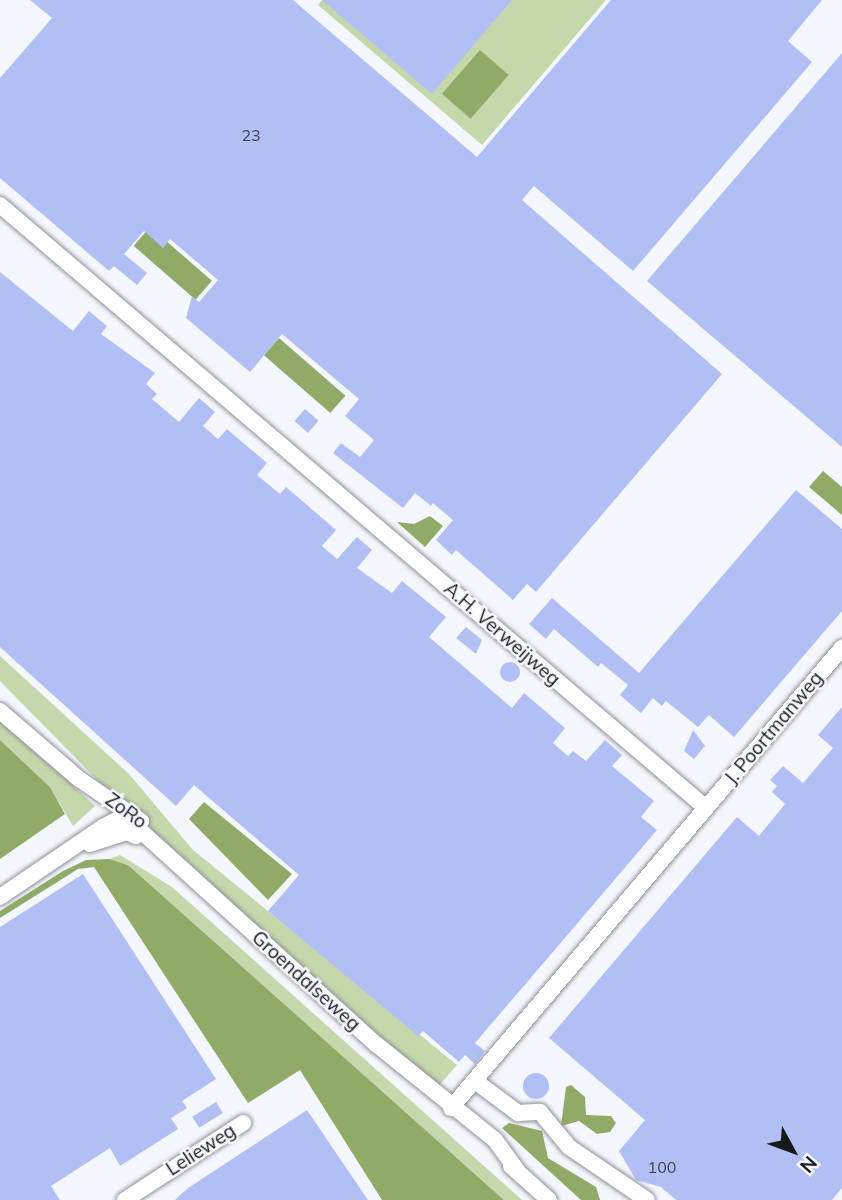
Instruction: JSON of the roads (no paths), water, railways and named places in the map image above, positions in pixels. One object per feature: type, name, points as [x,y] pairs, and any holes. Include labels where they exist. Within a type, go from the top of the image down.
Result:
[{"type":"street","name":"A.H. Verweijweg","points":[[0,205],[706,808]]},
{"type":"street","name":"J. Poortmanweg","points":[[706,808],[842,648]]},
{"type":"street","name":"ZoRo","points":[[0,711],[79,779],[149,827],[160,837],[162,852]]},
{"type":"street","name":"ZoRo","points":[[79,779],[117,820]]},
{"type":"street","points":[[452,1108],[706,808]]},
{"type":"street","points":[[0,897],[117,820]]},
{"type":"street","name":"Groendalseweg","points":[[117,820],[162,852]]},
{"type":"street","name":"Groendalseweg","points":[[117,820],[132,823],[452,1108],[495,1140],[519,1172],[549,1200]]},
{"type":"street","points":[[81,846],[127,832],[136,836]]},
{"type":"street","points":[[475,1081],[518,1113],[540,1112],[569,1147],[635,1195]]},
{"type":"street","name":"Lelieweg","points":[[125,1200],[243,1123]]},
{"type":"street","points":[[616,1200],[635,1195]]}]
